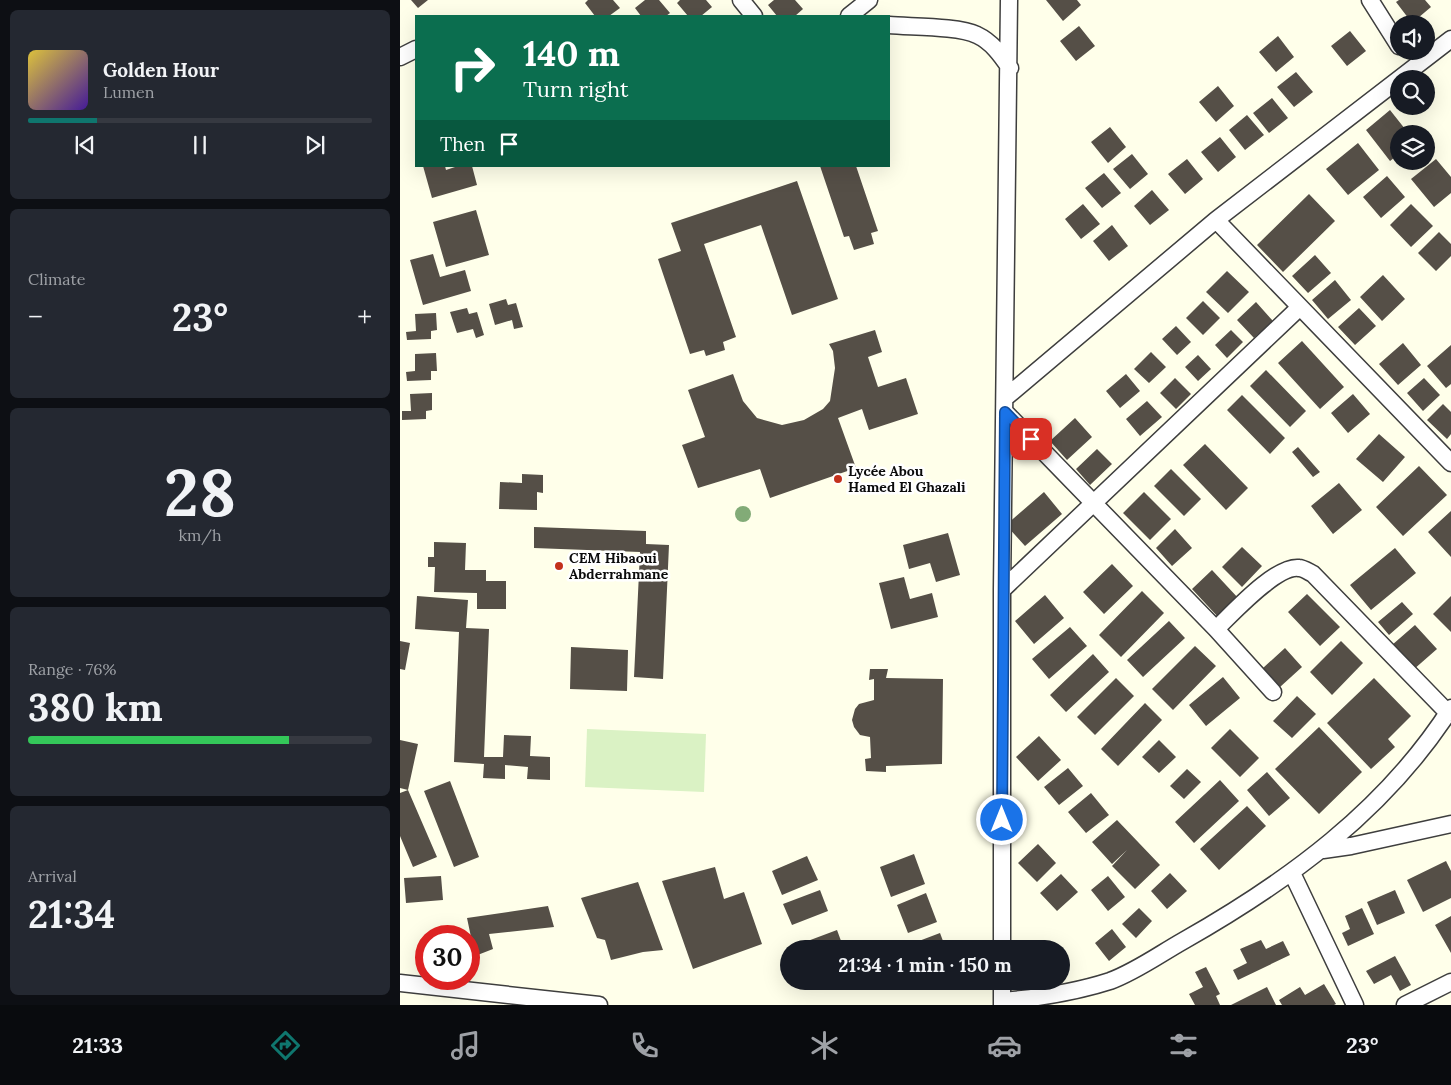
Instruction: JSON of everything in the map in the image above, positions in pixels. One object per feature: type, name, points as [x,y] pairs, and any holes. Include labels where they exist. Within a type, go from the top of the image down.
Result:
[{"type":"street","points":[[741,0],[753,15]]},
{"type":"street","points":[[850,15],[869,0]]},
{"type":"street","points":[[1002,940],[1002,590],[1010,68],[1009,0]]},
{"type":"street","points":[[1370,0],[1390,32]]},
{"type":"street","points":[[890,25],[963,31],[976,34],[995,48],[1010,68]]},
{"type":"street","points":[[1005,405],[1216,220],[1451,39]]},
{"type":"street","points":[[400,57],[415,50]]},
{"type":"street","points":[[1407,60],[1412,68]]},
{"type":"street","points":[[1216,220],[1451,463]]},
{"type":"street","points":[[1002,590],[1300,307]]},
{"type":"street","points":[[1005,405],[1094,504],[1216,629],[1273,692]]},
{"type":"street","points":[[1002,990],[1002,1003],[1111,981],[1232,913],[1323,850],[1392,786],[1449,711],[1313,574],[1299,568],[1286,570],[1274,576],[1216,629]]},
{"type":"street","points":[[1323,850],[1351,846],[1451,824]]},
{"type":"street","points":[[1292,873],[1354,1005]]},
{"type":"street","points":[[400,982],[600,1005]]},
{"type":"street","points":[[1405,1005],[1451,982]]},
{"type":"green space","points":[[587,729],[706,734],[704,792],[585,787]]},
{"type":"building","points":[[411,0],[428,0],[418,8]]},
{"type":"building","points":[[588,0],[613,0],[620,8],[610,15],[594,15],[585,3]]},
{"type":"building","points":[[645,0],[659,0],[670,13],[667,15],[640,15],[635,8]]},
{"type":"building","points":[[680,0],[706,0],[712,7],[702,15],[687,15],[677,3]]},
{"type":"building","points":[[774,0],[795,0],[803,9],[796,15],[776,15],[768,5]]},
{"type":"building","points":[[1046,0],[1077,0],[1081,5],[1063,21]]},
{"type":"building","points":[[1399,0],[1425,0],[1431,7],[1422,15],[1406,15],[1396,2]]},
{"type":"building","points":[[1079,26],[1095,46],[1076,61],[1060,41]]},
{"type":"building","points":[[1350,31],[1366,51],[1347,66],[1331,46]]},
{"type":"building","points":[[1278,36],[1294,57],[1276,72],[1259,52]]},
{"type":"building","points":[[1296,72],[1313,92],[1294,107],[1277,87]]},
{"type":"building","points":[[1218,86],[1234,106],[1216,122],[1199,102]]},
{"type":"building","points":[[1272,98],[1288,118],[1269,133],[1253,113]]},
{"type":"building","points":[[1390,110],[1390,115],[1394,115],[1402,125],[1390,125],[1390,161],[1366,130]]},
{"type":"building","points":[[1247,115],[1264,135],[1245,150],[1229,130]]},
{"type":"building","points":[[1110,127],[1126,147],[1108,163],[1091,142]]},
{"type":"building","points":[[1220,137],[1236,157],[1218,172],[1201,152]]},
{"type":"building","points":[[1358,143],[1379,170],[1348,195],[1326,169]]},
{"type":"building","points":[[1132,154],[1148,174],[1130,189],[1113,169]]},
{"type":"building","points":[[1187,159],[1203,179],[1185,194],[1168,174]]},
{"type":"building","points":[[1435,160],[1451,177],[1451,193],[1434,207],[1411,179],[1422,170],[1435,170]]},
{"type":"building","points":[[423,167],[445,167],[446,170],[455,167],[472,167],[477,185],[432,198]]},
{"type":"building","points":[[820,167],[856,167],[878,231],[871,233],[874,244],[854,250],[849,236],[844,237]]},
{"type":"building","points":[[1104,173],[1121,193],[1102,208],[1085,188]]},
{"type":"building","points":[[1387,176],[1405,197],[1381,218],[1363,197]]},
{"type":"building","points":[[797,181],[838,299],[792,315],[761,225],[704,244],[736,337],[723,342],[725,350],[706,356],[704,350],[690,354],[658,259],[681,251],[671,223]]},
{"type":"building","points":[[1152,190],[1169,210],[1150,225],[1134,206]]},
{"type":"building","points":[[1309,194],[1335,221],[1283,272],[1257,245]]},
{"type":"building","points":[[1083,204],[1100,224],[1081,239],[1065,219]]},
{"type":"building","points":[[1411,204],[1433,226],[1411,247],[1390,225]]},
{"type":"building","points":[[476,210],[489,255],[446,267],[433,222]]},
{"type":"building","points":[[1112,225],[1128,246],[1109,261],[1093,241]]},
{"type":"building","points":[[1439,232],[1451,244],[1451,256],[1436,271],[1418,253]]},
{"type":"building","points":[[433,254],[440,277],[465,270],[471,291],[423,305],[410,260]]},
{"type":"building","points":[[1315,255],[1331,273],[1308,293],[1292,276]]},
{"type":"building","points":[[1227,271],[1249,292],[1228,313],[1206,292]]},
{"type":"building","points":[[1383,275],[1405,299],[1382,321],[1360,297]]},
{"type":"building","points":[[1335,280],[1351,300],[1328,319],[1312,300]]},
{"type":"building","points":[[506,299],[508,305],[516,303],[523,327],[514,329],[512,320],[495,325],[489,304]]},
{"type":"building","points":[[1203,301],[1220,318],[1203,335],[1186,318]]},
{"type":"building","points":[[1256,302],[1273,321],[1254,338],[1237,320]]},
{"type":"building","points":[[467,308],[469,314],[477,312],[484,335],[476,338],[473,329],[457,333],[450,312]]},
{"type":"building","points":[[1359,308],[1376,326],[1355,345],[1338,327]]},
{"type":"building","points":[[436,313],[437,330],[431,331],[431,339],[407,340],[406,332],[416,331],[415,314]]},
{"type":"building","points":[[1176,326],[1191,342],[1177,355],[1162,339]]},
{"type":"building","points":[[875,330],[882,352],[868,357],[878,387],[906,378],[918,414],[869,430],[862,409],[838,418],[856,468],[770,498],[760,469],[698,488],[682,445],[705,437],[688,390],[733,374],[743,401],[757,418],[782,425],[804,420],[823,409],[830,401],[835,368],[833,351],[829,344]]},
{"type":"building","points":[[1231,330],[1243,342],[1227,358],[1215,345]]},
{"type":"building","points":[[1302,341],[1344,387],[1320,409],[1278,363]]},
{"type":"building","points":[[1403,343],[1421,365],[1398,385],[1379,364]]},
{"type":"building","points":[[1451,345],[1451,384],[1446,388],[1427,366]]},
{"type":"building","points":[[1151,352],[1166,367],[1149,383],[1134,369]]},
{"type":"building","points":[[436,353],[437,371],[431,371],[431,380],[407,381],[406,372],[415,371],[415,354]]},
{"type":"building","points":[[1198,355],[1211,369],[1198,381],[1185,367]]},
{"type":"building","points":[[1266,370],[1306,411],[1290,427],[1250,386]]},
{"type":"building","points":[[1126,374],[1140,391],[1120,408],[1106,391]]},
{"type":"building","points":[[1175,378],[1191,394],[1176,409],[1160,393]]},
{"type":"building","points":[[1424,378],[1440,395],[1423,411],[1407,393]]},
{"type":"building","points":[[432,393],[432,410],[426,411],[426,419],[402,420],[402,411],[411,411],[410,394]]},
{"type":"building","points":[[1353,394],[1370,414],[1348,433],[1331,413]]},
{"type":"building","points":[[1242,395],[1285,438],[1270,454],[1227,410]]},
{"type":"building","points":[[1147,401],[1162,417],[1140,436],[1126,419]]},
{"type":"building","points":[[1443,404],[1451,412],[1451,434],[1447,439],[1427,420]]},
{"type":"building","points":[[1075,418],[1092,437],[1067,460],[1050,441]]},
{"type":"building","points":[[1379,434],[1405,457],[1383,482],[1356,459]]},
{"type":"building","points":[[1205,444],[1248,488],[1226,510],[1183,465]]},
{"type":"building","points":[[1298,447],[1320,472],[1313,477],[1292,452]]},
{"type":"building","points":[[1097,449],[1112,464],[1090,485],[1076,469]]},
{"type":"building","points":[[1419,466],[1447,495],[1403,536],[1376,507]]},
{"type":"building","points":[[1171,469],[1201,499],[1184,516],[1154,486]]},
{"type":"building","points":[[522,474],[543,475],[543,493],[537,492],[537,510],[499,509],[500,482],[522,483]]},
{"type":"building","points":[[1339,483],[1362,510],[1333,534],[1311,506]]},
{"type":"building","points":[[1044,492],[1062,514],[1025,546],[1006,525]]},
{"type":"building","points":[[1144,492],[1171,519],[1150,540],[1123,513]]},
{"type":"building","points":[[1451,511],[1451,557],[1428,532]]},
{"type":"building","points":[[534,527],[646,531],[646,544],[669,545],[663,679],[634,677],[640,552],[534,548]]},
{"type":"building","points":[[1175,529],[1192,548],[1172,566],[1156,548]]},
{"type":"building","points":[[948,533],[960,575],[936,582],[930,563],[909,569],[903,545]]},
{"type":"building","points":[[434,542],[466,543],[465,570],[486,570],[486,581],[506,581],[506,609],[477,609],[477,593],[434,592],[435,567],[428,567],[428,557],[434,557]]},
{"type":"building","points":[[1242,547],[1262,566],[1242,587],[1222,567]]},
{"type":"building","points":[[1395,548],[1416,573],[1371,610],[1350,585]]},
{"type":"building","points":[[1112,564],[1133,586],[1104,614],[1083,592]]},
{"type":"building","points":[[1212,570],[1239,599],[1219,618],[1192,589]]},
{"type":"building","points":[[904,577],[910,599],[932,593],[938,617],[891,629],[879,583]]},
{"type":"building","points":[[1142,591],[1164,613],[1121,657],[1099,635]]},
{"type":"building","points":[[1307,594],[1340,627],[1320,646],[1288,612]]},
{"type":"building","points":[[1045,595],[1064,618],[1034,644],[1015,621]]},
{"type":"building","points":[[417,596],[468,600],[466,628],[489,629],[484,757],[503,757],[504,735],[531,736],[530,756],[550,757],[550,780],[527,779],[528,767],[505,765],[505,779],[483,778],[484,764],[454,762],[459,632],[415,629]]},
{"type":"building","points":[[1451,596],[1451,632],[1433,614]]},
{"type":"building","points":[[1402,602],[1413,614],[1389,635],[1378,622]]},
{"type":"building","points":[[1169,621],[1185,638],[1143,677],[1127,660]]},
{"type":"building","points":[[1415,625],[1437,649],[1413,670],[1392,645]]},
{"type":"building","points":[[1070,627],[1087,646],[1049,679],[1032,659]]},
{"type":"building","points":[[400,641],[410,643],[405,670],[400,669]]},
{"type":"building","points":[[1341,641],[1363,663],[1332,695],[1310,672]]},
{"type":"building","points":[[1195,646],[1216,666],[1173,710],[1152,689]]},
{"type":"building","points":[[571,647],[628,650],[627,691],[570,689]]},
{"type":"building","points":[[1285,648],[1302,667],[1280,687],[1263,668]]},
{"type":"building","points":[[1093,654],[1109,672],[1066,712],[1050,695]]},
{"type":"building","points":[[870,669],[888,669],[886,678],[943,679],[942,764],[886,766],[886,772],[866,771],[865,759],[871,758],[870,737],[860,735],[854,727],[852,720],[855,709],[859,704],[874,700],[874,679],[869,680]]},
{"type":"building","points":[[1223,677],[1240,698],[1206,726],[1189,705]]},
{"type":"building","points":[[1116,678],[1134,696],[1095,735],[1077,717]]},
{"type":"building","points":[[1374,678],[1411,716],[1388,739],[1395,747],[1371,769],[1327,723]]},
{"type":"building","points":[[1297,696],[1316,714],[1292,738],[1273,721]]},
{"type":"building","points":[[1145,703],[1162,720],[1118,766],[1101,749]]},
{"type":"building","points":[[1319,727],[1362,772],[1319,814],[1275,769]]},
{"type":"building","points":[[1230,729],[1259,758],[1240,777],[1211,748]]},
{"type":"building","points":[[1039,736],[1061,760],[1038,781],[1016,757]]},
{"type":"building","points":[[400,740],[418,744],[408,790],[400,788]]},
{"type":"building","points":[[1159,740],[1176,757],[1159,773],[1142,757]]},
{"type":"building","points":[[1068,768],[1083,786],[1059,805],[1044,787]]},
{"type":"building","points":[[1187,769],[1201,782],[1184,799],[1170,786]]},
{"type":"building","points":[[1267,772],[1290,798],[1269,816],[1247,790]]},
{"type":"building","points":[[1220,780],[1239,801],[1194,843],[1175,822]]},
{"type":"building","points":[[450,781],[479,857],[454,867],[424,791]]},
{"type":"building","points":[[408,790],[437,857],[413,867],[400,836],[400,793]]},
{"type":"building","points":[[1091,793],[1109,815],[1086,833],[1068,812]]},
{"type":"building","points":[[1247,806],[1266,826],[1219,870],[1200,849]]},
{"type":"building","points":[[1117,820],[1160,865],[1135,889],[1112,866],[1127,850],[1112,864],[1092,842]]},
{"type":"building","points":[[1038,844],[1056,863],[1037,882],[1018,863]]},
{"type":"building","points":[[914,854],[925,884],[891,897],[880,867]]},
{"type":"building","points":[[807,856],[818,880],[782,895],[772,871]]},
{"type":"building","points":[[1446,861],[1451,871],[1451,898],[1423,912],[1407,880]]},
{"type":"building","points":[[715,867],[724,899],[744,892],[762,944],[693,969],[662,881]]},
{"type":"building","points":[[1170,873],[1187,891],[1167,909],[1151,891]]},
{"type":"building","points":[[1061,874],[1078,892],[1057,911],[1040,893]]},
{"type":"building","points":[[441,876],[443,900],[406,903],[404,878]]},
{"type":"building","points":[[1108,876],[1125,897],[1108,911],[1091,890]]},
{"type":"building","points":[[638,882],[663,950],[643,952],[611,960],[605,940],[597,938],[581,898]]},
{"type":"building","points":[[820,890],[828,911],[792,925],[783,904]]},
{"type":"building","points":[[1395,890],[1405,913],[1377,925],[1367,902]]},
{"type":"building","points":[[926,893],[937,922],[908,933],[897,905]]},
{"type":"building","points":[[548,906],[554,927],[489,934],[493,949],[480,954],[480,925],[468,925],[467,918]]},
{"type":"building","points":[[1139,908],[1152,921],[1136,938],[1122,924]]},
{"type":"building","points":[[1362,908],[1374,934],[1348,946],[1342,933],[1350,929],[1345,916]]},
{"type":"building","points":[[1451,916],[1451,953],[1435,925]]},
{"type":"building","points":[[1112,929],[1126,947],[1109,961],[1095,943]]},
{"type":"building","points":[[837,930],[841,940],[810,940]]},
{"type":"building","points":[[940,933],[943,940],[922,940]]},
{"type":"building","points":[[1261,940],[1266,949],[1283,941],[1290,955],[1238,980],[1233,970],[1247,963],[1240,949]]},
{"type":"building","points":[[1395,956],[1411,985],[1400,991],[1391,975],[1374,984],[1366,971]]},
{"type":"building","points":[[1206,967],[1220,994],[1216,996],[1220,1005],[1195,1005],[1189,994],[1203,987],[1195,972]]},
{"type":"building","points":[[1324,984],[1336,1004],[1282,1005],[1279,1000],[1300,987],[1305,995]]},
{"type":"building","points":[[1267,987],[1276,1005],[1231,1005]]},
{"type":"place","name":"Lycée Abou Hamed El Ghazali","points":[[838,479]]},
{"type":"place","name":"CEM Hibaoui Abderrahmane","points":[[559,566]]},
{"type":"route","points":[[1002,820],[1002,590],[1005,412],[1031,439]]}]
